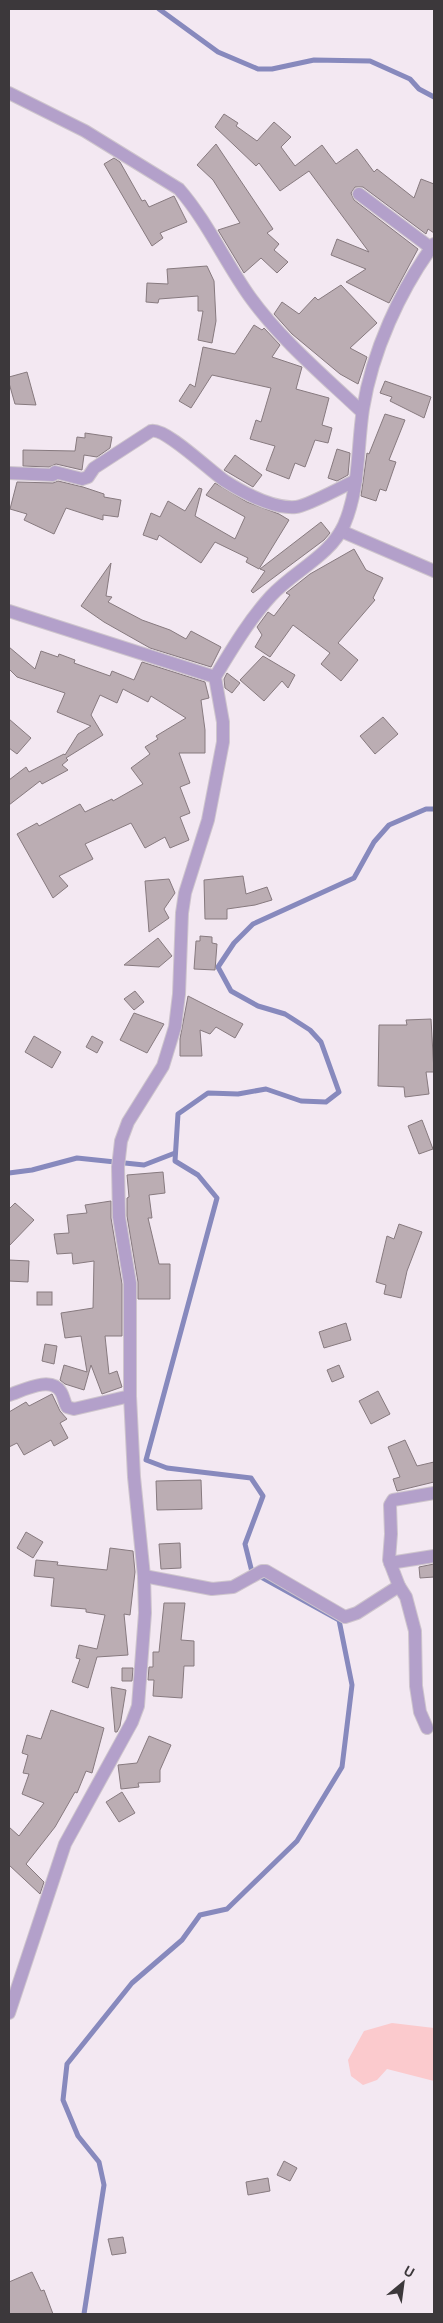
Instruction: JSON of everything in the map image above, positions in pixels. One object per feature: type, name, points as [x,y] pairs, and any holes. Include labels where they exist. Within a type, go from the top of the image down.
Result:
[{"type":"street","points":[[9,93],[84,131],[179,189],[190,201],[219,251],[251,299],[278,330],[362,412]]},
{"type":"street","points":[[9,2013],[65,1844],[136,1715],[138,1706],[145,1613],[144,1576],[134,1477],[130,1396],[130,1283],[119,1217],[118,1167],[121,1141],[134,1111],[163,1066],[175,1027],[179,994],[182,914],[185,894],[208,820],[223,742],[223,722],[215,677],[245,629],[271,596],[330,547],[341,530],[351,508],[356,480],[362,412],[371,369],[401,298],[433,246],[358,194]]},
{"type":"street","points":[[9,473],[53,475],[55,472],[82,478],[88,477],[94,468],[150,431],[156,430],[171,438],[227,482],[250,494],[280,505],[300,506],[356,480]]},
{"type":"street","points":[[341,530],[434,571]]},
{"type":"street","points":[[9,610],[215,677]]},
{"type":"street","points":[[9,1395],[42,1385],[49,1385],[59,1390],[66,1405],[74,1410],[130,1396]]},
{"type":"street","points":[[427,1728],[420,1712],[416,1686],[415,1631],[406,1597],[398,1586],[390,1563],[391,1502],[399,1498],[434,1493]]},
{"type":"street","points":[[390,1563],[434,1556]]},
{"type":"street","points":[[144,1576],[212,1589],[233,1587],[262,1571],[266,1571],[345,1617],[357,1614],[398,1586]]},
{"type":"shaded area","points":[[392,2023],[434,2028],[434,2081],[387,2069],[377,2080],[363,2085],[351,2076],[348,2060],[364,2031]]},
{"type":"building","points":[[224,114],[238,123],[236,126],[257,141],[274,122],[291,137],[281,147],[295,166],[322,145],[336,164],[357,149],[374,172],[377,169],[414,198],[421,179],[434,184],[434,233],[428,229],[426,234],[363,187],[355,187],[351,193],[354,200],[418,249],[389,303],[346,282],[366,269],[331,255],[337,239],[369,252],[309,171],[280,191],[259,163],[256,166],[215,127]]},
{"type":"building","points":[[216,144],[273,229],[267,233],[279,244],[274,250],[288,262],[277,273],[261,258],[244,273],[218,230],[240,223],[213,180],[197,165]]},
{"type":"building","points":[[114,158],[120,162],[142,201],[145,200],[149,207],[174,196],[187,222],[160,233],[163,238],[152,246],[104,164]]},
{"type":"building","points":[[207,266],[214,281],[216,321],[212,343],[198,340],[203,311],[198,311],[198,296],[159,299],[158,303],[146,302],[147,283],[168,284],[167,269]]},
{"type":"building","points":[[341,285],[377,323],[350,348],[367,357],[358,384],[340,374],[292,334],[274,314],[282,302],[299,314],[315,297],[318,300]]},
{"type":"building","points":[[254,325],[262,330],[264,328],[280,345],[272,357],[302,367],[296,389],[329,398],[322,425],[332,428],[328,443],[315,440],[305,467],[295,463],[289,479],[266,470],[275,446],[250,439],[256,420],[261,422],[271,388],[212,375],[191,408],[179,401],[190,384],[195,387],[203,347],[235,354]]},
{"type":"building","points":[[27,372],[36,405],[15,404],[9,383],[9,377]]},
{"type":"building","points":[[385,381],[431,397],[424,418],[390,401],[392,397],[380,393]]},
{"type":"building","points":[[385,414],[405,420],[389,460],[396,462],[386,491],[380,489],[376,501],[361,496],[367,453],[369,454]]},
{"type":"building","points":[[85,433],[112,437],[110,448],[97,457],[84,455],[82,470],[56,464],[49,467],[23,466],[23,450],[75,451],[77,437],[85,438]]},
{"type":"building","points":[[337,449],[350,453],[348,475],[337,481],[328,478]]},
{"type":"building","points":[[235,455],[262,475],[253,487],[224,470]]},
{"type":"building","points":[[58,481],[104,494],[104,497],[121,500],[118,517],[103,515],[103,520],[66,508],[54,534],[24,520],[27,514],[10,509],[17,482],[53,483]]},
{"type":"building","points":[[215,483],[247,502],[279,514],[289,520],[259,569],[246,562],[248,558],[215,542],[201,563],[159,535],[157,540],[143,535],[151,513],[160,517],[168,501],[185,511],[199,488],[202,489],[195,516],[235,539],[245,517],[206,495]]},
{"type":"building","points":[[321,522],[330,533],[324,540],[253,593],[251,591],[265,571],[260,569]]},
{"type":"building","points":[[354,549],[366,570],[383,578],[373,598],[375,600],[338,643],[358,660],[341,681],[321,664],[330,653],[293,625],[270,657],[255,647],[262,635],[257,627],[268,612],[274,616],[290,595],[286,593],[310,574]]},
{"type":"building","points":[[111,563],[106,596],[112,597],[108,602],[142,620],[170,630],[186,639],[191,631],[221,647],[211,667],[150,648],[104,622],[81,606]]},
{"type":"building","points":[[9,647],[35,669],[41,651],[58,657],[59,654],[75,660],[74,663],[110,676],[112,671],[134,680],[142,662],[205,682],[209,698],[201,700],[205,730],[205,753],[179,753],[190,783],[180,787],[190,813],[180,817],[189,840],[170,848],[165,837],[145,848],[131,823],[85,844],[93,859],[59,876],[68,886],[53,898],[17,834],[37,823],[39,826],[80,804],[85,812],[112,799],[113,801],[143,784],[131,768],[150,754],[145,747],[158,739],[156,736],[186,718],[151,696],[148,702],[123,689],[117,703],[100,695],[91,715],[103,735],[66,758],[68,760],[62,765],[68,770],[42,784],[40,781],[9,805],[9,780],[26,767],[29,772],[65,755],[78,734],[91,726],[57,712],[65,693],[17,677],[9,669]]},
{"type":"building","points":[[263,656],[295,675],[288,688],[282,681],[264,701],[240,680]]},
{"type":"building","points":[[227,673],[240,683],[232,693],[225,688],[224,679]]},
{"type":"building","points":[[383,717],[398,734],[375,754],[360,736]]},
{"type":"building","points":[[9,719],[31,738],[17,754],[9,748]]},
{"type":"building","points":[[243,876],[246,894],[267,887],[272,900],[255,905],[227,909],[227,919],[205,919],[204,880]]},
{"type":"building","points":[[169,879],[175,893],[164,909],[169,918],[149,932],[145,881]]},
{"type":"building","points":[[200,936],[212,937],[212,943],[217,944],[215,970],[194,969],[196,941],[200,941]]},
{"type":"building","points":[[158,938],[172,956],[159,967],[124,965]]},
{"type":"building","points":[[135,991],[144,1002],[134,1010],[124,999]]},
{"type":"building","points":[[188,996],[243,1024],[235,1038],[216,1027],[210,1034],[200,1030],[202,1056],[180,1056],[180,1039]]},
{"type":"building","points":[[134,1013],[164,1024],[147,1053],[120,1040]]},
{"type":"building","points":[[431,1019],[434,1072],[426,1072],[429,1094],[405,1097],[404,1087],[378,1086],[379,1025],[407,1025],[406,1020]]},
{"type":"building","points":[[34,1036],[61,1052],[52,1068],[25,1052]]},
{"type":"building","points":[[92,1036],[103,1042],[97,1053],[86,1047]]},
{"type":"building","points":[[422,1120],[433,1149],[419,1154],[408,1126]]},
{"type":"building","points":[[163,1172],[165,1193],[149,1195],[152,1218],[148,1218],[159,1264],[170,1264],[170,1299],[138,1299],[138,1282],[127,1216],[127,1198],[129,1197],[127,1175]]},
{"type":"building","points":[[111,1201],[111,1218],[122,1284],[122,1336],[105,1336],[109,1374],[117,1371],[122,1387],[102,1394],[91,1365],[84,1390],[65,1384],[60,1380],[64,1365],[87,1372],[81,1336],[65,1338],[61,1313],[93,1308],[94,1261],[73,1264],[72,1253],[57,1254],[54,1234],[69,1233],[67,1215],[87,1213],[85,1205]]},
{"type":"building","points":[[15,1203],[34,1220],[9,1246],[9,1209]]},
{"type":"building","points":[[399,1224],[422,1232],[407,1271],[401,1298],[384,1294],[386,1285],[376,1282],[387,1236],[394,1239]]},
{"type":"building","points":[[9,1260],[29,1261],[28,1282],[9,1281]]},
{"type":"building","points":[[37,1292],[52,1292],[52,1305],[37,1305]]},
{"type":"building","points":[[346,1323],[351,1340],[324,1348],[319,1332]]},
{"type":"building","points":[[45,1344],[57,1346],[54,1364],[42,1361]]},
{"type":"building","points":[[339,1365],[344,1377],[332,1382],[327,1370]]},
{"type":"building","points":[[378,1391],[390,1414],[371,1424],[359,1401]]},
{"type":"building","points":[[52,1394],[60,1411],[67,1419],[60,1423],[68,1438],[54,1446],[51,1440],[24,1455],[17,1443],[9,1447],[9,1412],[26,1402],[29,1406]]},
{"type":"building","points":[[405,1440],[417,1466],[434,1462],[434,1482],[397,1491],[393,1479],[400,1477],[388,1447]]},
{"type":"building","points":[[201,1480],[202,1509],[157,1510],[156,1481]]},
{"type":"building","points":[[26,1532],[43,1542],[33,1558],[17,1548]]},
{"type":"building","points":[[180,1543],[181,1568],[161,1569],[159,1544]]},
{"type":"building","points":[[110,1548],[133,1551],[135,1572],[130,1615],[124,1614],[128,1655],[97,1657],[88,1688],[72,1682],[80,1659],[76,1658],[79,1645],[97,1649],[105,1615],[86,1612],[86,1609],[51,1606],[54,1578],[34,1576],[36,1560],[58,1562],[57,1565],[107,1570]]},
{"type":"building","points":[[434,1564],[434,1577],[420,1578],[419,1567]]},
{"type":"building","points":[[164,1603],[185,1603],[181,1640],[194,1641],[194,1666],[184,1666],[182,1698],[153,1696],[154,1680],[148,1680],[149,1667],[153,1667],[153,1652],[159,1652]]},
{"type":"building","points":[[122,1668],[133,1668],[132,1681],[122,1681]]},
{"type":"building","points":[[111,1687],[126,1690],[120,1726],[117,1732],[115,1732]]},
{"type":"building","points":[[51,1710],[104,1728],[92,1773],[86,1771],[77,1793],[75,1792],[55,1827],[26,1864],[44,1882],[40,1894],[9,1865],[9,1827],[19,1836],[44,1803],[22,1794],[29,1774],[23,1773],[28,1755],[22,1753],[27,1735],[41,1739]]},
{"type":"building","points":[[149,1736],[171,1745],[160,1770],[160,1782],[138,1783],[139,1787],[121,1789],[118,1765],[137,1763]]},
{"type":"building","points":[[122,1792],[135,1813],[119,1822],[106,1802]]},
{"type":"building","points":[[284,2161],[297,2168],[290,2181],[277,2175]]},
{"type":"building","points":[[268,2178],[270,2191],[248,2195],[246,2182]]},
{"type":"building","points":[[123,2237],[126,2253],[112,2255],[108,2239]]},
{"type":"building","points":[[32,2272],[41,2291],[44,2290],[53,2314],[9,2314],[9,2282]]},
{"type":"waterway","points":[[159,9],[218,52],[258,69],[272,69],[314,60],[370,61],[410,79],[419,89],[434,97]]},
{"type":"waterway","points":[[84,2314],[104,2185],[99,2162],[78,2136],[63,2100],[67,2064],[132,1983],[182,1940],[200,1915],[227,1909],[297,1841],[342,1767],[352,1685],[339,1620],[252,1572],[245,1544],[263,1496],[251,1478],[167,1468],[146,1460],[217,1198],[198,1175],[175,1161],[178,1114],[208,1093],[238,1094],[266,1089],[301,1101],[326,1102],[339,1092],[321,1042],[310,1030],[285,1014],[258,1006],[231,991],[218,967],[234,943],[253,924],[354,878],[374,842],[389,825],[426,809],[434,809]]},
{"type":"waterway","points":[[9,1173],[32,1170],[77,1158],[144,1165],[175,1153]]}]
